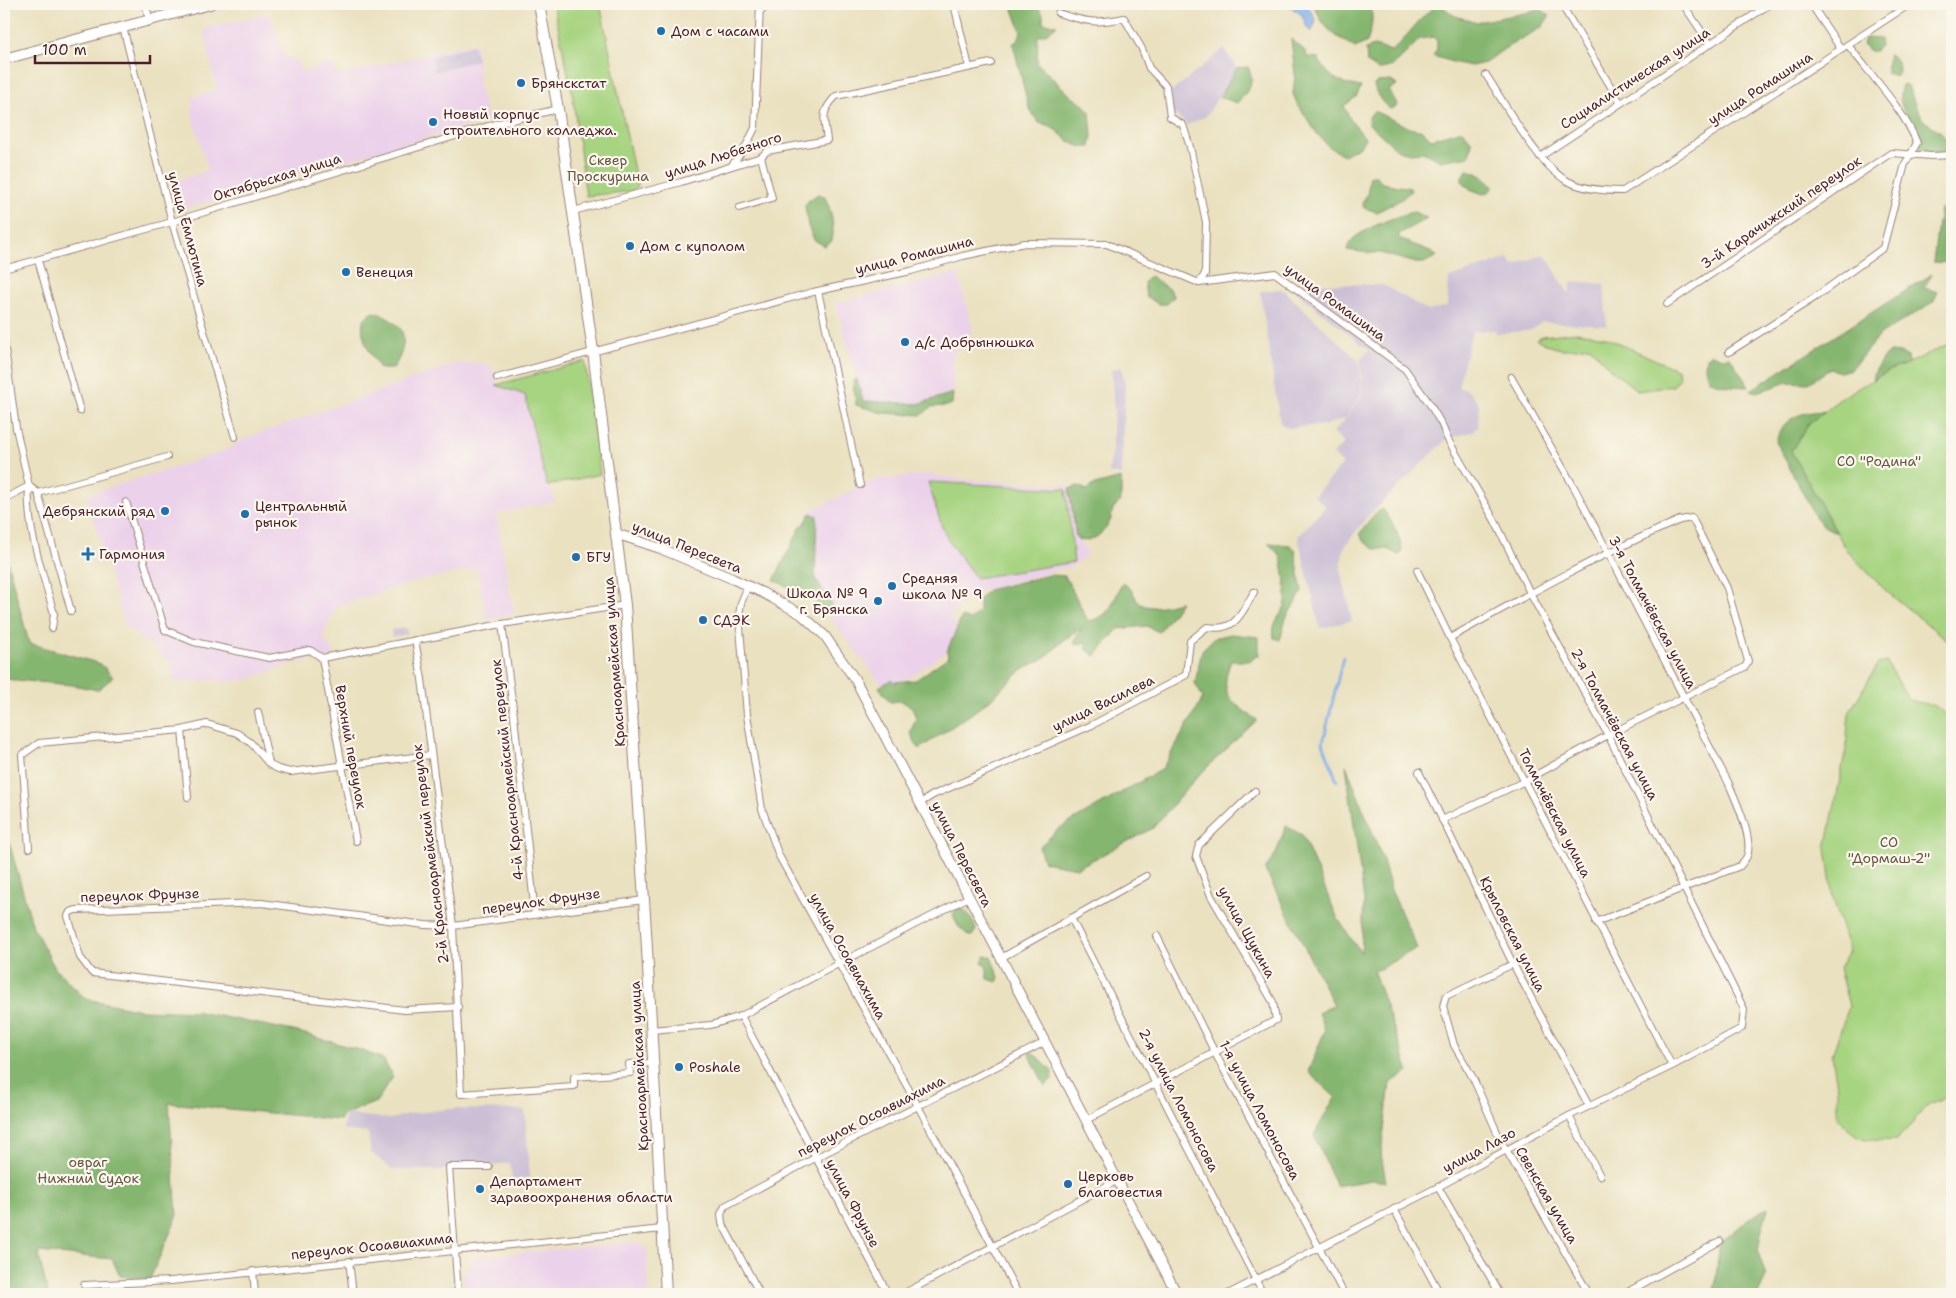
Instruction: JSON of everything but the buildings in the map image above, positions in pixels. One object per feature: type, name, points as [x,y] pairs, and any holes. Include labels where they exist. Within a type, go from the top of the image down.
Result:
[{"type":"main road","points":[[4,59],[210,4]]},
{"type":"main road","name":"Красноармейская улица","points":[[539,4],[558,109],[593,351],[625,604],[666,1294]]},
{"type":"main road","name":"улица Пересвета","points":[[617,534],[658,548],[748,586],[800,614],[825,636],[856,681],[1178,1294]]},
{"type":"street","points":[[145,4],[150,20]]},
{"type":"street","points":[[732,165],[746,146],[755,128],[760,7],[776,4]]},
{"type":"street","points":[[954,4],[969,67]]},
{"type":"street","points":[[1561,4],[1620,102]]},
{"type":"street","points":[[1683,4],[1710,44]]},
{"type":"street","name":"Социалистическая улица","points":[[1540,157],[1770,4]]},
{"type":"street","points":[[1811,4],[1841,49]]},
{"type":"street","name":"улица Ромашина","points":[[1540,157],[1564,179],[1580,185],[1623,192],[1910,4]]},
{"type":"street","points":[[1058,13],[1086,22],[1104,22],[1124,18],[1142,49],[1149,68],[1166,86],[1170,117],[1183,125],[1190,147],[1206,222],[1204,274],[1199,283]]},
{"type":"street","name":"улица Емлютина","points":[[123,27],[172,222],[234,437]]},
{"type":"street","points":[[1729,352],[1814,298],[1883,248],[1905,164],[1917,143],[1913,133],[1883,90],[1848,45]]},
{"type":"street","name":"улица Любезного","points":[[572,211],[682,182],[761,157],[768,151],[827,140],[824,114],[828,104],[836,96],[991,63]]},
{"type":"street","points":[[1486,75],[1540,157]]},
{"type":"street","name":"Октябрьская улица","points":[[4,269],[172,222],[495,124],[558,109]]},
{"type":"street","name":"3-й Карачижский переулок","points":[[1667,304],[1891,153],[1932,156],[1952,155]]},
{"type":"street","points":[[739,208],[772,198],[761,157]]},
{"type":"street","name":"улица Ромашина","points":[[497,378],[818,291],[911,271],[972,254],[1025,243],[1107,244],[1199,283],[1275,273],[1405,370],[1433,411],[1447,438]]},
{"type":"street","points":[[38,260],[80,411]]},
{"type":"street","points":[[818,291],[860,484]]},
{"type":"street","points":[[4,341],[16,428],[28,486],[27,505],[30,527],[54,614],[52,628]]},
{"type":"street","name":"3-я Толмачёвская улица","points":[[1511,377],[1575,489],[1607,553],[1647,624],[1742,813],[1748,855],[1740,866],[1684,886]]},
{"type":"street","name":"2-я Толмачёвская улица","points":[[1447,438],[1495,521],[1530,593],[1608,735],[1684,886],[1744,1009],[1742,1028]]},
{"type":"street","points":[[38,493],[167,457]]},
{"type":"street","points":[[28,486],[38,493],[71,611]]},
{"type":"street","points":[[4,499],[28,486]]},
{"type":"street","points":[[126,502],[165,630],[194,642],[269,658],[310,650],[322,658],[502,624],[625,604]]},
{"type":"street","points":[[1442,820],[1525,782],[1608,735],[1745,667],[1748,661],[1727,588],[1692,518],[1680,520],[1607,553],[1450,638]]},
{"type":"street","name":"Толмачёвская улица","points":[[1417,570],[1596,922],[1672,1066]]},
{"type":"street","name":"улица Осоавиахима","points":[[748,586],[739,615],[747,715],[762,809],[779,856],[918,1106],[1018,1294]]},
{"type":"street","name":"улица Василева","points":[[920,803],[933,795],[1092,724],[1186,675],[1190,641],[1207,627],[1226,628],[1233,624],[1254,592]]},
{"type":"street","name":"4-й Красноармейский переулок","points":[[502,624],[514,716],[535,914]]},
{"type":"street","name":"2-й Красноармейский переулок","points":[[415,640],[453,926],[462,1094],[574,1086],[574,1077],[630,1073],[629,1064],[653,1063]]},
{"type":"street","name":"Верхний переулок","points":[[322,658],[356,841]]},
{"type":"street","points":[[258,712],[270,765]]},
{"type":"street","points":[[29,848],[22,755],[39,742],[182,730],[207,724],[237,733],[251,743],[270,765],[290,772],[431,755]]},
{"type":"street","points":[[182,730],[188,797]]},
{"type":"street","name":"Крыловская улица","points":[[1419,772],[1513,964],[1589,1106]]},
{"type":"street","name":"улица Щукина","points":[[1215,1053],[1276,1020],[1272,1002],[1211,896],[1196,856],[1199,845],[1256,791]]},
{"type":"street","points":[[1001,958],[1146,876]]},
{"type":"street","points":[[1596,922],[1684,886]]},
{"type":"street","points":[[651,1030],[711,1025],[741,1016],[969,897]]},
{"type":"street","name":"переулок Фрунзе","points":[[458,1007],[405,1010],[92,973],[80,957],[68,916],[70,912],[76,910],[261,903],[425,925],[453,926],[644,900]]},
{"type":"street","name":"2-я улица Ломоносова","points":[[1071,918],[1263,1294]]},
{"type":"street","name":"1-я улица Ломоносова","points":[[1157,936],[1215,1053],[1344,1294]]},
{"type":"street","name":"Свенская улица","points":[[1513,964],[1446,996],[1443,1006],[1454,1045],[1473,1078],[1500,1139],[1589,1294]]},
{"type":"street","name":"улица Фрунзе","points":[[741,1016],[888,1294]]},
{"type":"street","name":"улица Лазо","points":[[1228,1294],[1438,1187],[1569,1116],[1672,1066],[1742,1028]]},
{"type":"street","name":"переулок Осоавиахима","points":[[760,1294],[722,1223],[721,1214],[725,1206],[815,1158],[1045,1042]]},
{"type":"street","points":[[1086,1120],[1215,1053]]},
{"type":"street","points":[[1569,1116],[1600,1176]]},
{"type":"street","points":[[458,1294],[449,1167],[489,1167]]},
{"type":"street","points":[[903,1294],[1118,1180]]},
{"type":"street","points":[[1438,1187],[1500,1294]]},
{"type":"street","points":[[1394,1209],[1440,1294]]},
{"type":"street","name":"переулок Осоавиахима","points":[[84,1285],[171,1280],[662,1229]]},
{"type":"street","points":[[1624,1294],[1720,1241]]},
{"type":"street","points":[[349,1261],[353,1294]]},
{"type":"street","points":[[252,1272],[255,1294]]},
{"type":"shaded area","points":[[269,14],[285,58],[294,59],[303,72],[328,63],[338,75],[475,43],[478,60],[478,84],[488,120],[314,170],[250,184],[233,195],[183,209],[176,181],[208,171],[193,118],[192,98],[217,90],[204,29]]},
{"type":"shaded area","points":[[473,45],[477,60],[435,72],[431,57]]},
{"type":"shaded area","points":[[1224,49],[1237,68],[1206,116],[1188,125],[1173,113],[1170,93]]},
{"type":"shaded area","points":[[1545,254],[1569,294],[1572,281],[1604,284],[1607,326],[1542,322],[1531,330],[1497,334],[1495,330],[1472,331],[1458,387],[1468,390],[1479,404],[1478,427],[1472,432],[1447,439],[1367,517],[1343,549],[1341,570],[1352,621],[1320,628],[1298,536],[1326,506],[1314,496],[1343,464],[1333,454],[1344,443],[1333,432],[1345,420],[1363,394],[1360,360],[1369,350],[1291,288],[1296,283],[1383,285],[1429,311],[1447,306],[1449,278],[1509,258],[1513,266]]},
{"type":"shaded area","name":"д/с Добрынюшка","points":[[958,273],[973,330],[953,354],[953,393],[918,404],[863,401],[836,303]]},
{"type":"shaded area","points":[[1282,289],[1359,361],[1362,393],[1346,418],[1326,425],[1288,428],[1280,423],[1260,291]]},
{"type":"shaded area","name":"Центральный рынок","points":[[488,363],[493,370],[497,385],[525,395],[547,486],[550,486],[555,501],[496,514],[514,614],[487,620],[477,568],[412,582],[336,606],[322,638],[333,651],[333,657],[293,663],[249,679],[233,682],[213,680],[175,682],[169,660],[125,626],[86,495],[222,452],[246,438],[455,364]]},
{"type":"shaded area","points":[[1121,367],[1125,385],[1121,475],[1109,473],[1109,469],[1112,455],[1114,409],[1111,370]]},
{"type":"shaded area","name":"Средняя школа № 9","points":[[928,474],[960,479],[1068,485],[1076,537],[1089,554],[1072,566],[972,593],[949,616],[958,628],[947,651],[894,688],[886,690],[826,612],[811,598],[774,580],[801,526],[804,525],[811,511],[874,480]]},
{"type":"shaded area","points":[[406,628],[407,634],[392,637],[391,630]]},
{"type":"shaded area","points":[[449,1109],[525,1110],[530,1178],[512,1180],[510,1163],[445,1170],[393,1170],[371,1153],[368,1133],[343,1130],[346,1114],[391,1119],[408,1114]]},
{"type":"shaded area","points":[[637,1242],[647,1248],[649,1294],[464,1294],[463,1277],[475,1257]]},
{"type":"green space","name":"Сквер Проскурина","points":[[553,4],[600,4],[637,185],[633,191],[586,196],[572,91]]},
{"type":"green space","points":[[1011,4],[1037,7],[1043,14],[1043,23],[1057,25],[1048,33],[1038,36],[1037,63],[1090,112],[1092,135],[1090,147],[1075,145],[1053,128],[1039,123],[1029,108],[1013,44],[1019,39],[1021,31]]},
{"type":"green space","points":[[1312,4],[1369,4],[1372,19],[1367,42],[1355,48],[1339,38],[1323,23]]},
{"type":"green space","points":[[1439,4],[1455,16],[1477,22],[1541,10],[1550,15],[1542,27],[1504,49],[1485,63],[1471,66],[1433,56],[1437,49],[1437,41],[1433,37],[1420,39],[1393,66],[1378,70],[1367,63],[1366,49],[1374,46],[1392,51],[1426,14]]},
{"type":"green space","points":[[1865,38],[1881,39],[1880,46],[1875,51],[1870,51],[1863,44]]},
{"type":"green space","points":[[1291,39],[1305,51],[1307,57],[1318,58],[1330,75],[1346,84],[1361,87],[1356,97],[1344,106],[1350,119],[1365,138],[1360,146],[1344,155],[1330,148],[1318,135],[1298,105],[1293,94],[1295,74]]},
{"type":"green space","points":[[1889,55],[1898,64],[1897,76],[1886,73]]},
{"type":"green space","points":[[1248,67],[1251,78],[1250,87],[1237,103],[1220,97],[1237,68]]},
{"type":"green space","points":[[1391,81],[1397,85],[1389,90],[1397,104],[1396,107],[1390,109],[1376,92],[1374,85],[1378,82]]},
{"type":"green space","points":[[1903,84],[1908,86],[1924,121],[1941,132],[1951,149],[1948,152],[1929,153],[1922,150],[1917,135],[1901,104],[1900,90]]},
{"type":"green space","points":[[1374,111],[1410,128],[1423,131],[1431,139],[1462,130],[1472,142],[1469,156],[1440,161],[1423,152],[1410,153],[1398,150],[1368,123],[1369,117]]},
{"type":"green space","points":[[1467,170],[1479,174],[1488,181],[1493,187],[1489,192],[1483,194],[1470,189],[1462,181],[1462,176]]},
{"type":"green space","points":[[1370,176],[1376,176],[1382,183],[1410,188],[1411,191],[1400,200],[1377,212],[1364,208],[1362,202],[1367,195]]},
{"type":"green space","points":[[818,194],[824,196],[833,224],[832,241],[825,246],[814,240],[808,226],[805,206],[809,200]]},
{"type":"green space","points":[[1940,208],[1952,214],[1952,263],[1933,262]]},
{"type":"green space","points":[[1414,212],[1427,218],[1399,234],[1399,239],[1437,256],[1424,263],[1416,263],[1380,253],[1347,250],[1351,241],[1372,227]]},
{"type":"green space","points":[[1932,274],[1924,288],[1938,292],[1933,302],[1880,335],[1851,369],[1840,372],[1830,369],[1808,383],[1787,382],[1756,392],[1751,390]]},
{"type":"green space","points":[[1150,276],[1170,290],[1174,297],[1167,304],[1158,304],[1146,296],[1144,282]]},
{"type":"green space","points":[[376,312],[395,323],[402,333],[402,350],[398,361],[392,369],[381,369],[367,347],[364,338],[363,321],[368,315]]},
{"type":"green space","points":[[1577,332],[1605,337],[1678,370],[1679,379],[1673,386],[1638,391],[1609,368],[1590,346],[1562,349],[1536,339],[1542,336]]},
{"type":"green space","name":"СО \"Родина\"","points":[[1952,342],[1952,644],[1886,591],[1847,551],[1791,451],[1809,423],[1841,398],[1888,371],[1916,360]]},
{"type":"green space","points":[[1889,352],[1900,353],[1908,357],[1909,363],[1888,371],[1873,380],[1879,364]]},
{"type":"green space","points":[[1712,354],[1722,358],[1730,357],[1749,387],[1722,385],[1708,379],[1705,368],[1706,357]]},
{"type":"green space","points":[[585,361],[600,474],[547,486],[525,395],[496,385]]},
{"type":"green space","points":[[857,379],[863,401],[918,404],[953,393],[952,404],[931,407],[922,415],[882,413],[856,405],[853,381]]},
{"type":"green space","points":[[1825,411],[1809,423],[1791,451],[1837,533],[1817,520],[1776,442],[1788,421],[1808,413]]},
{"type":"green space","points":[[1121,478],[1121,500],[1113,509],[1108,525],[1098,536],[1089,540],[1079,540],[1076,537],[1069,489],[1078,486],[1087,490],[1091,486]]},
{"type":"green space","points":[[928,482],[1066,489],[1074,562],[976,578],[948,540]]},
{"type":"green space","points":[[1383,509],[1400,541],[1402,553],[1398,555],[1387,549],[1374,549],[1363,541],[1360,533],[1376,513]]},
{"type":"green space","points":[[811,513],[817,516],[816,580],[832,604],[826,612],[811,598],[774,580],[801,526],[804,525]]},
{"type":"green space","points":[[1268,543],[1290,545],[1295,550],[1302,592],[1286,618],[1280,640],[1274,638],[1274,626],[1286,602],[1285,580],[1281,558]]},
{"type":"green space","points":[[4,554],[29,643],[101,664],[113,677],[98,690],[72,685],[4,679]]},
{"type":"green space","points":[[1049,575],[1065,576],[1088,621],[1102,616],[1110,608],[1122,583],[1130,588],[1141,604],[1146,606],[1158,607],[1181,602],[1159,632],[1146,626],[1118,629],[1095,656],[1087,650],[1086,642],[1075,645],[1075,639],[1082,628],[1063,641],[1045,658],[1023,669],[991,699],[971,714],[919,749],[910,733],[916,718],[912,707],[901,701],[890,702],[879,687],[891,680],[894,682],[916,680],[948,657],[947,651],[962,617],[970,620],[979,612],[979,599],[988,590]]},
{"type":"green space","points":[[1231,634],[1259,637],[1259,655],[1249,661],[1231,661],[1226,682],[1226,690],[1229,696],[1240,708],[1257,720],[1197,777],[1153,828],[1077,868],[1044,862],[1039,847],[1060,828],[1162,769],[1203,698],[1195,683],[1202,650],[1214,638]]},
{"type":"green space","name":"СО \"Дормаш-2\"","points":[[1887,662],[1909,700],[1935,706],[1952,719],[1952,1094],[1926,1106],[1896,1140],[1870,1140],[1857,1136],[1837,1117],[1837,1086],[1832,1055],[1849,1006],[1839,968],[1849,951],[1833,898],[1826,849],[1846,749],[1849,713],[1878,664]]},
{"type":"green space","points":[[1346,765],[1383,860],[1391,890],[1417,948],[1374,972],[1409,1072],[1390,1083],[1381,1154],[1386,1182],[1372,1180],[1336,1186],[1314,1135],[1335,1097],[1308,1072],[1325,1030],[1318,1013],[1334,1005],[1265,870],[1276,853],[1286,826],[1302,835],[1338,919],[1361,953],[1364,901]]},
{"type":"green space","name":"овраг Нижний Судок","points":[[4,825],[33,927],[55,968],[86,999],[141,1010],[199,1012],[298,1032],[363,1051],[383,1059],[393,1077],[376,1102],[346,1114],[340,1120],[169,1103],[177,1217],[150,1279],[120,1276],[112,1259],[38,1252],[48,1294],[4,1294]]},
{"type":"green space","points":[[957,908],[967,912],[971,919],[976,930],[972,936],[969,936],[958,926],[953,915]]},
{"type":"green space","points":[[985,956],[991,957],[999,977],[997,982],[988,979],[986,966],[982,962]]},
{"type":"green space","points":[[1032,1052],[1052,1071],[1052,1079],[1045,1086],[1029,1054]]},
{"type":"green space","points":[[1768,1208],[1758,1252],[1766,1277],[1758,1294],[1714,1294],[1720,1241],[1755,1215]]},
{"type":"water","points":[[1287,4],[1304,4],[1311,10],[1316,21],[1312,31],[1307,28],[1302,15]]},
{"type":"waterway","points":[[1337,781],[1323,743],[1343,657]]},
{"type":"place","name":"Дом с часами","points":[[661,31]]},
{"type":"place","name":"Брянскстат","points":[[521,83]]},
{"type":"place","name":"Новый корпус строительного колледжа.","points":[[433,122]]},
{"type":"place","name":"Дом с куполом","points":[[630,246]]},
{"type":"place","name":"Венеция","points":[[346,272]]},
{"type":"place","name":"д/с Добрынюшка","points":[[905,342]]},
{"type":"place","name":"Дебрянский ряд","points":[[165,511]]},
{"type":"place","name":"Центральный рынок","points":[[245,514]]},
{"type":"place","name":"Гармония","points":[[88,554]]},
{"type":"place","name":"БГУ","points":[[576,557]]},
{"type":"place","name":"Средняя школа № 9","points":[[892,586]]},
{"type":"place","name":"Школа № 9 г. Брянска","points":[[878,601]]},
{"type":"place","name":"СДЭК","points":[[703,620]]},
{"type":"place","name":"Poshale","points":[[679,1067]]},
{"type":"place","name":"Церковь благовестия","points":[[1068,1184]]},
{"type":"place","name":"Департамент здравоохранения области","points":[[480,1189]]}]
